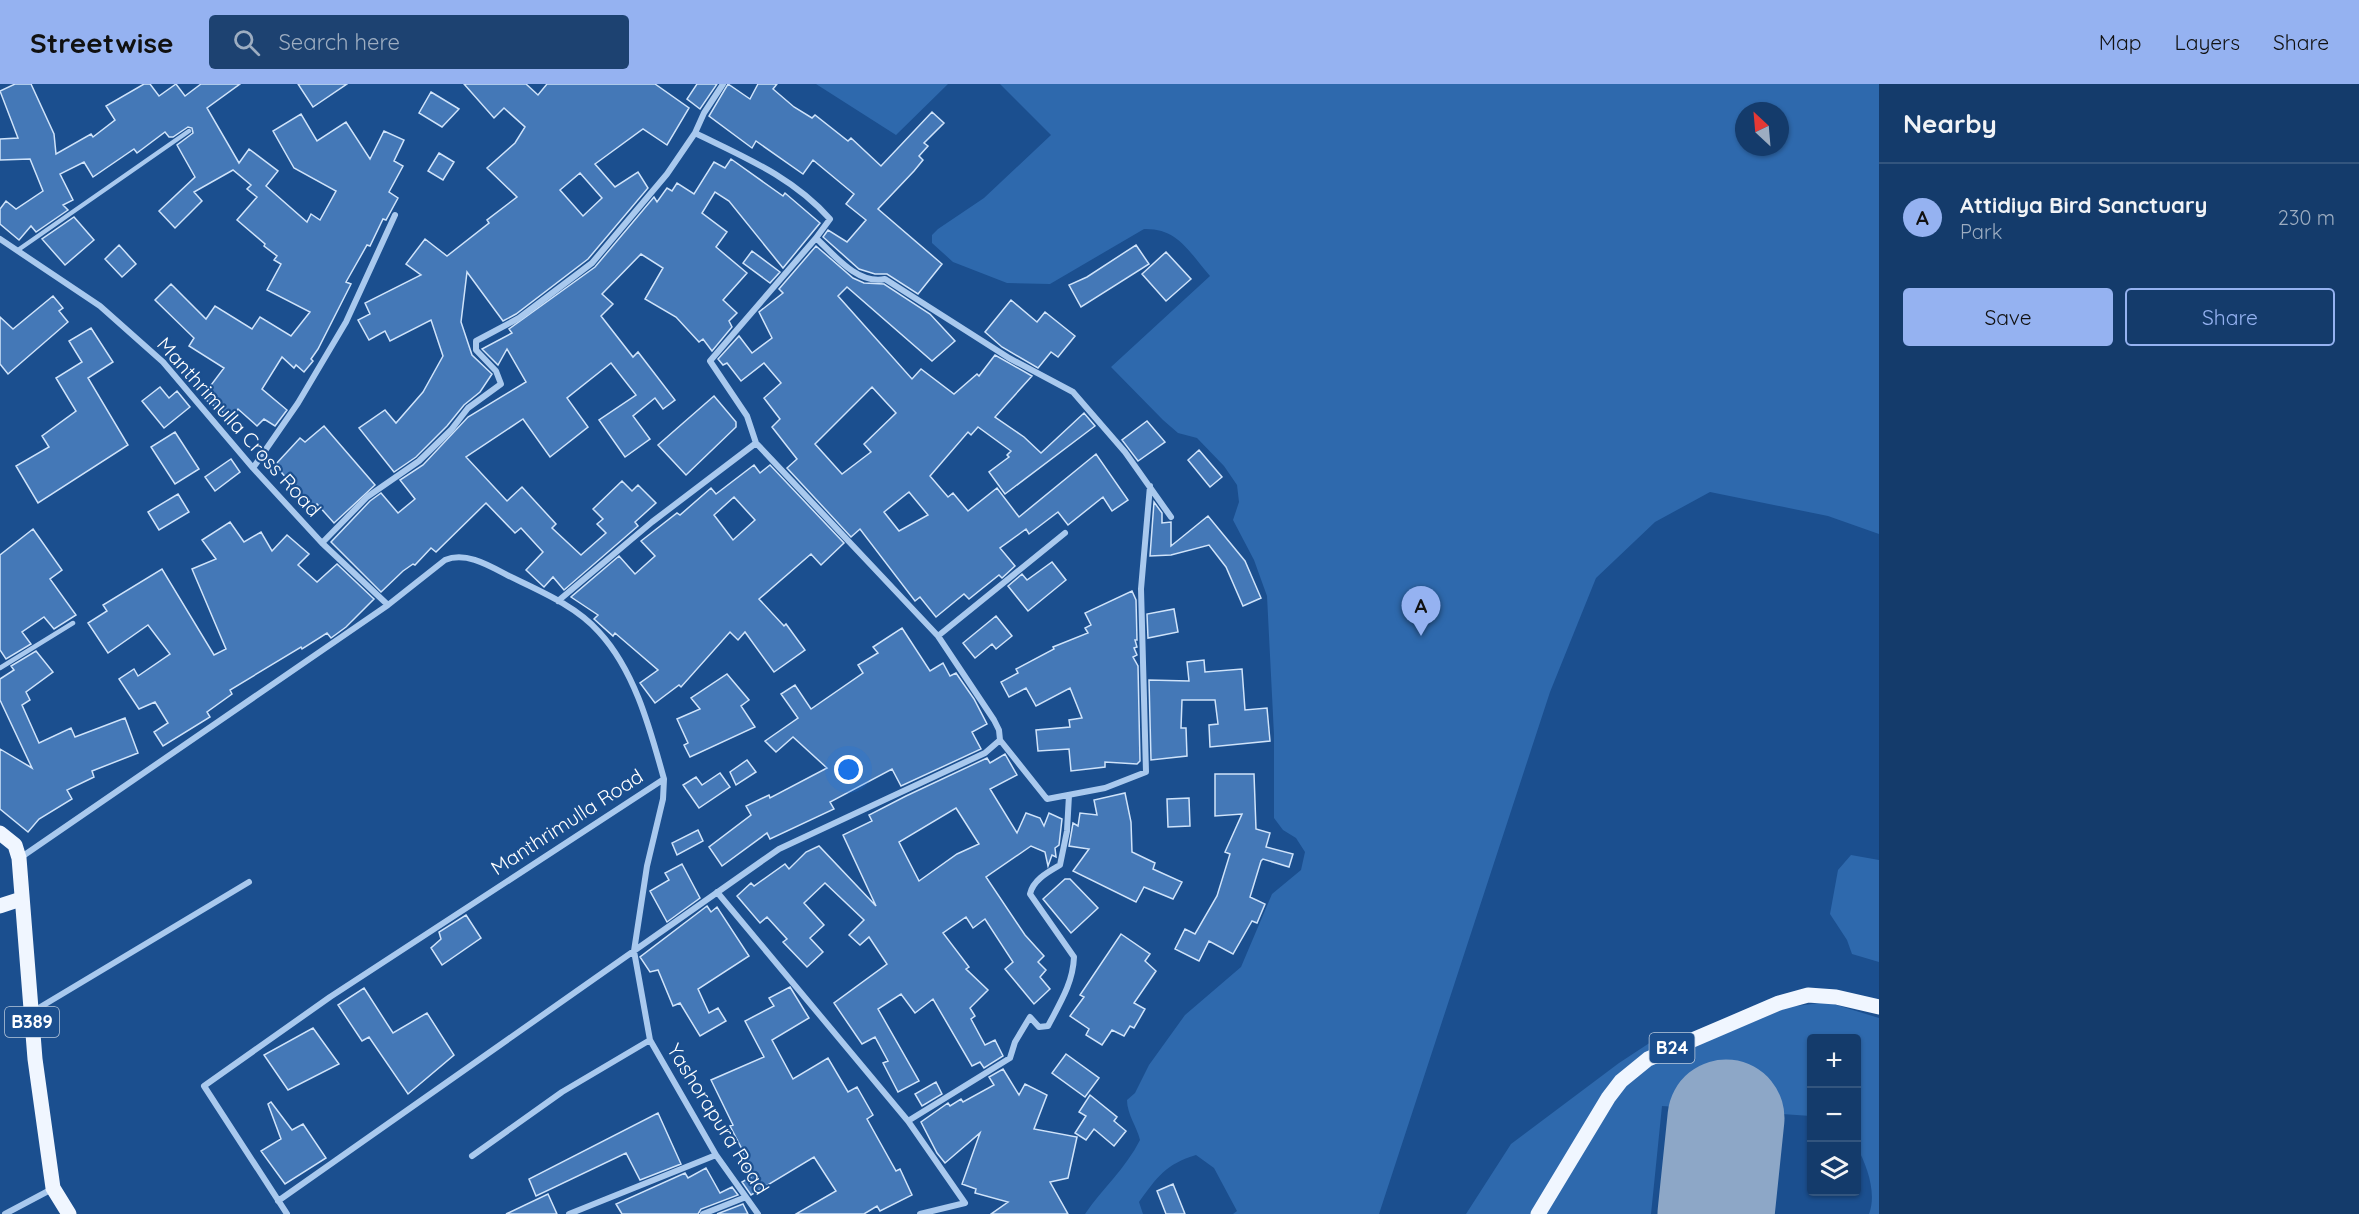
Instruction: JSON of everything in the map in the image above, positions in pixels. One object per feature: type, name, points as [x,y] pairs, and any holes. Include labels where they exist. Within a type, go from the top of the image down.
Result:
[{"type":"main road","points":[[0,833],[15,845],[20,858]]},
{"type":"main road","name":"B389","points":[[20,858],[23,890],[21,899],[32,1012],[53,1188],[69,1214]]},
{"type":"main road","points":[[0,906],[21,899]]},
{"type":"main road","name":"B24","points":[[1538,1214],[1608,1098],[1622,1081],[1648,1059],[1779,1003],[1808,995],[1836,997],[1879,1007]]},
{"type":"street","points":[[322,543],[367,497],[419,461],[451,430],[468,408],[501,384],[496,371],[476,350],[476,341],[519,318],[592,263],[667,174],[695,133],[704,113],[723,84]]},
{"type":"street","points":[[695,133],[770,169],[804,192],[830,219],[710,361],[747,416],[756,443],[938,636],[994,720],[999,730],[1000,740],[1047,799],[1105,788],[1146,772],[1141,589],[1150,486]]},
{"type":"street","points":[[253,468],[298,403],[346,322],[395,215]]},
{"type":"street","points":[[816,238],[855,272],[870,280],[885,279],[1009,358],[1073,392],[1098,418],[1171,517]]},
{"type":"street","name":"Manthrimulla Cross Road","points":[[0,239],[100,306],[163,362],[253,468],[322,543],[388,606]]},
{"type":"street","points":[[558,601],[652,522],[756,443]]},
{"type":"street","points":[[938,636],[1065,533]]},
{"type":"street","name":"Manthrimulla Road","points":[[20,858],[388,606],[445,560],[454,556],[487,565],[558,601],[599,632],[616,655],[640,704],[664,778],[330,997],[204,1086],[287,1214]]},
{"type":"street","points":[[278,1201],[779,849],[985,753],[1000,740]]},
{"type":"street","name":"Yashorapura Road","points":[[664,778],[663,799],[647,866],[634,951],[650,1040],[716,1155],[758,1214]]},
{"type":"street","points":[[908,1121],[1010,1058],[1015,1042],[1030,1017],[1040,1027],[1048,1026],[1061,1004],[1074,969],[1074,957],[1030,894],[1031,888],[1044,875],[1060,865],[1067,831],[1069,795]]},
{"type":"street","points":[[32,1012],[249,882]]},
{"type":"street","points":[[717,892],[908,1121],[965,1203],[920,1214]]},
{"type":"street","points":[[472,1156],[562,1092],[650,1040]]},
{"type":"street","points":[[569,1214],[716,1155]]},
{"type":"street","points":[[5,1214],[53,1188]]},
{"type":"street","points":[[703,1214],[746,1197]]},
{"type":"lane","points":[[18,250],[189,131]]},
{"type":"lane","points":[[0,668],[73,623]]},
{"type":"shaded area","points":[[816,84],[948,84],[896,135]]},
{"type":"shaded area","points":[[1000,84],[1879,84],[1879,534],[1828,516],[1710,492],[1655,522],[1596,578],[1550,692],[1379,1214],[1233,1214],[1237,1211],[1214,1168],[1196,1155],[1163,1172],[1139,1202],[1143,1214],[1085,1214],[1128,1160],[1140,1140],[1127,1100],[1135,1093],[1149,1065],[1185,1015],[1241,967],[1272,894],[1301,870],[1305,852],[1296,838],[1283,830],[1274,818],[1274,735],[1267,596],[1254,560],[1233,520],[1239,502],[1237,485],[1224,466],[1197,438],[1178,433],[1111,367],[1210,276],[1189,250],[1174,237],[1156,230],[1144,229],[1050,284],[1007,283],[953,262],[932,243],[932,235],[938,229],[984,198],[1051,135]]},
{"type":"shaded area","points":[[1851,855],[1879,860],[1879,962],[1852,954],[1847,940],[1830,914],[1838,870]]},
{"type":"shaded area","points":[[1827,1002],[1879,1018],[1879,1214],[1869,1214],[1871,1189],[1861,1156],[1861,1034],[1807,1034],[1807,1116],[1662,1106],[1651,1214],[1466,1214],[1511,1144],[1619,1063],[1651,1042],[1660,1061],[1789,1007]]},
{"type":"building","points":[[15,84],[31,84],[54,134],[56,154],[91,134],[93,137],[115,120],[106,106],[144,84],[150,84],[159,96],[176,84],[185,96],[201,84],[240,84],[207,108],[239,163],[249,149],[278,171],[266,186],[307,222],[311,214],[320,220],[336,191],[294,168],[273,131],[301,114],[317,141],[346,122],[370,159],[384,131],[404,140],[394,161],[403,166],[389,192],[398,198],[346,282],[351,284],[311,359],[313,361],[304,372],[296,365],[294,368],[282,357],[262,389],[287,410],[275,426],[264,419],[257,426],[238,409],[231,418],[202,397],[224,368],[189,346],[194,338],[155,300],[171,284],[206,319],[215,306],[252,329],[260,317],[291,336],[310,312],[267,290],[281,264],[274,260],[277,256],[264,246],[265,244],[237,220],[257,197],[247,189],[251,185],[233,170],[194,192],[202,201],[175,228],[159,211],[195,177],[177,145],[193,133],[192,128],[188,127],[173,137],[169,137],[165,132],[137,153],[134,149],[93,177],[84,162],[60,174],[73,200],[63,205],[68,210],[36,232],[31,226],[19,240],[0,224],[0,209],[6,201],[16,209],[43,191],[30,159],[0,160],[0,139],[18,138],[0,91]]},
{"type":"building","points":[[298,84],[347,84],[313,107]]},
{"type":"building","points":[[464,84],[526,84],[538,95],[547,84],[655,84],[689,108],[667,145],[643,129],[595,164],[615,187],[638,172],[648,188],[588,259],[516,314],[503,321],[467,272],[461,322],[472,355],[492,374],[480,392],[464,405],[416,457],[394,472],[359,428],[385,410],[396,423],[423,392],[443,356],[431,320],[390,341],[385,331],[369,340],[358,320],[370,314],[365,303],[421,275],[406,264],[425,239],[447,256],[489,223],[487,220],[517,197],[487,168],[515,143],[525,127],[504,108],[494,118]],"holes":[[[580,173],[602,198],[583,216],[560,190]]]},
{"type":"building","points":[[697,84],[717,84],[700,109],[687,99]]},
{"type":"building","points":[[728,84],[750,99],[758,84],[777,84],[773,89],[794,107],[812,118],[815,115],[848,141],[851,138],[881,166],[932,112],[944,123],[924,143],[928,146],[919,156],[923,160],[878,209],[942,264],[918,294],[887,274],[875,274],[859,269],[823,237],[828,230],[847,242],[866,220],[846,204],[854,194],[813,160],[803,174],[756,141],[752,148],[709,116]]},
{"type":"building","points":[[431,92],[459,109],[442,127],[419,113]]},
{"type":"building","points":[[439,153],[454,162],[443,180],[428,171]]},
{"type":"building","points":[[731,159],[783,196],[785,193],[820,223],[783,268],[729,201],[715,192],[702,213],[727,232],[716,247],[747,273],[723,300],[737,313],[729,321],[732,327],[712,351],[703,339],[699,342],[676,317],[645,299],[663,268],[641,254],[602,294],[613,304],[601,316],[633,357],[638,352],[675,400],[663,409],[655,398],[633,416],[650,439],[625,457],[599,420],[636,395],[611,363],[567,398],[588,427],[550,457],[523,419],[466,457],[507,501],[522,487],[556,524],[552,528],[581,555],[606,533],[597,524],[603,519],[593,509],[622,481],[632,491],[638,485],[656,503],[635,522],[638,526],[564,590],[553,577],[544,587],[526,570],[543,552],[521,528],[515,533],[486,503],[436,552],[431,548],[415,565],[403,571],[381,592],[331,542],[370,501],[381,493],[398,513],[415,499],[400,480],[423,465],[468,417],[526,382],[507,349],[498,365],[482,349],[512,333],[509,329],[595,267],[654,197],[657,202],[667,188],[672,191],[677,183],[694,194],[714,162],[725,168]]},
{"type":"building","points":[[74,217],[94,240],[65,265],[42,239]]},
{"type":"building","points":[[119,245],[136,264],[122,277],[105,259]]},
{"type":"building","points":[[1136,245],[1149,264],[1081,307],[1069,285],[1087,277]]},
{"type":"building","points":[[816,246],[853,278],[864,283],[884,284],[930,314],[955,341],[932,361],[847,287],[838,296],[912,379],[921,369],[954,394],[977,374],[979,376],[995,355],[1032,376],[995,417],[1024,437],[1041,453],[1084,413],[1095,426],[1005,494],[989,472],[1009,457],[1007,455],[1011,451],[978,427],[971,435],[968,432],[930,476],[948,497],[953,493],[968,511],[997,488],[1019,517],[1096,454],[1128,500],[1112,511],[1103,497],[1068,525],[1058,512],[1029,534],[1026,529],[1000,548],[1015,566],[1002,578],[999,575],[969,599],[964,594],[936,617],[920,597],[915,601],[860,529],[851,537],[787,468],[797,459],[772,427],[780,419],[764,398],[781,383],[764,363],[741,381],[727,363],[723,365],[718,359],[739,336],[752,353],[772,338],[759,312],[783,293],[779,289]],"holes":[[[872,387],[896,413],[864,444],[871,452],[842,474],[815,444]],[[909,492],[928,515],[899,531],[884,512]]]},
{"type":"building","points":[[752,251],[780,272],[770,283],[743,263]]},
{"type":"building","points":[[1166,252],[1191,279],[1166,301],[1142,274]]},
{"type":"building","points":[[53,296],[63,308],[59,311],[68,322],[8,374],[0,364],[0,317],[13,329]]},
{"type":"building","points":[[1011,300],[1037,322],[1045,312],[1075,336],[1058,357],[1051,352],[1038,368],[1002,347],[985,332]]},
{"type":"building","points":[[91,328],[113,362],[88,378],[128,445],[38,503],[16,466],[49,447],[42,436],[76,411],[56,378],[82,362],[69,341]]},
{"type":"building","points":[[160,387],[169,398],[177,391],[190,407],[164,428],[142,401]]},
{"type":"building","points":[[714,396],[736,422],[736,427],[686,475],[658,445]]},
{"type":"building","points":[[1147,421],[1165,442],[1138,461],[1122,440]]},
{"type":"building","points":[[324,426],[375,485],[334,523],[317,504],[313,509],[275,465],[300,438],[305,442]]},
{"type":"building","points":[[175,432],[199,469],[175,484],[151,447]]},
{"type":"building","points":[[1199,450],[1222,477],[1210,487],[1188,460]]},
{"type":"building","points":[[231,459],[240,472],[215,491],[205,477]]},
{"type":"building","points":[[754,465],[760,473],[770,465],[844,543],[821,565],[811,554],[759,599],[784,626],[786,624],[805,650],[774,672],[745,632],[738,640],[730,632],[681,687],[679,685],[655,703],[640,683],[658,670],[615,633],[613,636],[594,619],[598,615],[571,597],[619,556],[635,574],[655,556],[641,541],[677,513],[680,515],[711,488],[716,494]],"holes":[[[734,497],[755,520],[733,540],[714,515]]]},
{"type":"building","points":[[178,494],[189,512],[159,530],[148,512]]},
{"type":"building","points":[[1154,502],[1162,513],[1162,523],[1171,522],[1171,546],[1208,516],[1245,561],[1261,598],[1243,606],[1226,567],[1209,545],[1171,555],[1150,556]]},
{"type":"building","points":[[230,522],[244,542],[261,532],[272,551],[287,535],[309,554],[298,565],[317,582],[337,564],[374,599],[346,627],[331,638],[327,633],[230,690],[232,694],[207,712],[210,717],[163,746],[154,732],[168,723],[155,702],[139,709],[119,679],[134,669],[138,676],[170,654],[148,625],[108,653],[88,623],[107,611],[103,605],[162,569],[214,655],[226,649],[192,569],[216,559],[202,540]]},
{"type":"building","points":[[33,529],[62,570],[50,579],[76,615],[54,629],[44,617],[22,632],[31,644],[6,659],[0,650],[0,555]]},
{"type":"building","points":[[1052,562],[1066,580],[1028,611],[1008,586],[1022,574],[1027,580]]},
{"type":"building","points":[[1132,591],[1136,600],[1137,640],[1135,640],[1137,647],[1134,648],[1137,655],[1133,657],[1138,666],[1140,761],[1137,764],[1105,762],[1105,767],[1071,771],[1069,749],[1038,751],[1036,730],[1070,727],[1069,720],[1082,718],[1070,688],[1036,706],[1026,688],[1009,697],[1001,682],[1018,673],[1016,669],[1054,649],[1053,647],[1088,633],[1085,628],[1091,625],[1085,613]]},
{"type":"building","points":[[1174,609],[1178,632],[1148,638],[1147,614]]},
{"type":"building","points":[[996,616],[1012,636],[996,649],[992,644],[975,658],[963,643]]},
{"type":"building","points":[[902,628],[930,671],[943,663],[950,676],[956,673],[974,699],[987,724],[972,732],[981,749],[901,786],[892,769],[830,802],[834,809],[770,839],[767,833],[722,866],[709,847],[751,815],[746,806],[769,795],[770,798],[827,768],[793,737],[776,752],[765,741],[798,718],[781,694],[795,685],[811,709],[863,673],[858,665],[878,653],[873,647]]},
{"type":"building","points":[[36,651],[53,672],[26,692],[30,700],[22,705],[39,743],[71,728],[75,737],[125,718],[138,753],[92,771],[94,777],[67,790],[72,799],[39,819],[28,832],[0,809],[0,749],[32,768],[0,700],[0,679],[14,670],[11,666]]},
{"type":"building","points":[[1204,660],[1205,672],[1242,669],[1245,710],[1267,708],[1270,741],[1210,747],[1209,725],[1218,724],[1215,700],[1182,700],[1181,728],[1186,728],[1187,756],[1151,760],[1149,680],[1189,681],[1187,662]]},
{"type":"building","points":[[727,674],[749,700],[741,706],[755,727],[690,757],[684,745],[688,743],[677,719],[700,709],[691,698]]},
{"type":"building","points":[[1005,754],[1017,775],[990,789],[1017,833],[1026,813],[1040,818],[1044,826],[1049,813],[1062,819],[1059,845],[1055,848],[1056,857],[1052,855],[1048,866],[1045,852],[1031,846],[986,877],[1025,935],[1044,956],[1038,962],[1046,970],[1040,977],[1050,989],[1034,1004],[1005,969],[1013,962],[985,919],[973,928],[966,917],[943,933],[969,967],[966,969],[988,990],[970,1008],[975,1016],[971,1019],[985,1045],[995,1040],[1003,1056],[984,1068],[980,1062],[972,1066],[933,999],[915,1013],[901,994],[878,1009],[919,1081],[898,1092],[883,1063],[888,1061],[875,1037],[862,1044],[834,1003],[887,964],[869,937],[860,945],[849,935],[864,920],[825,883],[804,903],[824,925],[810,938],[823,952],[807,967],[783,942],[787,939],[767,917],[760,923],[737,896],[751,883],[754,886],[785,864],[789,869],[806,852],[819,846],[876,906],[843,835],[872,821],[869,815],[906,796],[987,758],[990,763]],"holes":[[[956,808],[979,844],[957,854],[919,881],[899,842]]]},
{"type":"building","points":[[747,760],[756,772],[736,785],[730,772]]},
{"type":"building","points":[[720,773],[730,787],[699,808],[683,785],[696,777],[702,785]]},
{"type":"building","points":[[1215,774],[1254,774],[1256,829],[1270,833],[1266,847],[1293,854],[1289,867],[1263,859],[1261,861],[1250,897],[1265,904],[1257,923],[1252,921],[1233,954],[1209,941],[1199,961],[1175,949],[1185,929],[1195,934],[1217,896],[1230,854],[1225,852],[1242,814],[1215,816]]},
{"type":"building","points":[[1125,793],[1131,822],[1132,852],[1155,863],[1153,869],[1182,882],[1173,899],[1144,887],[1136,902],[1073,871],[1089,849],[1069,846],[1073,823],[1078,826],[1080,813],[1097,815],[1094,800]]},
{"type":"building","points":[[1189,798],[1190,826],[1168,827],[1167,799]]},
{"type":"building","points":[[698,830],[703,841],[677,855],[672,843]]},
{"type":"building","points":[[682,864],[700,898],[667,922],[650,891],[669,880],[665,873]]},
{"type":"building","points":[[1065,879],[1070,879],[1098,908],[1071,933],[1043,899]]},
{"type":"building","points":[[707,906],[711,912],[717,907],[749,956],[698,989],[709,1013],[718,1008],[726,1021],[700,1036],[680,1003],[673,1006],[658,970],[650,972],[640,957]]},
{"type":"building","points":[[466,915],[481,938],[442,965],[431,948],[441,939],[439,932]]},
{"type":"building","points":[[1121,934],[1150,954],[1145,961],[1156,971],[1134,1003],[1145,1009],[1134,1028],[1130,1026],[1124,1036],[1112,1030],[1102,1045],[1086,1035],[1089,1029],[1070,1016],[1084,997],[1080,995]]},
{"type":"building","points":[[790,987],[809,1018],[772,1040],[793,1079],[828,1058],[848,1092],[857,1087],[873,1115],[867,1119],[896,1171],[900,1169],[912,1195],[880,1211],[877,1206],[864,1214],[796,1214],[836,1191],[814,1157],[751,1195],[742,1182],[751,1177],[740,1156],[744,1153],[711,1080],[764,1057],[745,1021],[774,1006],[769,998]]},
{"type":"building","points":[[364,988],[393,1033],[427,1013],[454,1055],[408,1094],[369,1037],[362,1041],[338,1005]]},
{"type":"building","points":[[313,1028],[339,1064],[288,1090],[264,1055]]},
{"type":"building","points":[[1066,1054],[1099,1078],[1085,1097],[1052,1073]]},
{"type":"building","points":[[1003,1069],[1019,1095],[1025,1084],[1047,1095],[1034,1129],[1077,1137],[1068,1178],[1050,1182],[1068,1214],[991,1214],[1008,1202],[975,1193],[976,1189],[962,1184],[980,1133],[945,1163],[937,1153],[921,1122],[948,1103],[950,1106],[961,1099],[963,1102],[994,1085],[989,1077]]},
{"type":"building","points":[[936,1082],[942,1094],[922,1106],[915,1094]]},
{"type":"building","points":[[1090,1095],[1117,1117],[1114,1121],[1126,1131],[1114,1146],[1094,1129],[1086,1140],[1075,1133],[1086,1116],[1079,1112]]},
{"type":"building","points":[[271,1102],[292,1130],[303,1124],[326,1158],[285,1184],[261,1151],[281,1139],[268,1104]]},
{"type":"building","points":[[658,1113],[681,1164],[640,1180],[626,1153],[536,1196],[529,1179]]},
{"type":"building","points":[[706,1168],[720,1193],[732,1187],[738,1195],[701,1209],[698,1214],[622,1214],[616,1204],[685,1173],[688,1178]]},
{"type":"building","points":[[1173,1184],[1185,1214],[1166,1214],[1157,1191]]},
{"type":"building","points":[[548,1194],[557,1214],[506,1214]]},
{"type":"building","points":[[743,1204],[748,1214],[717,1214]]},
{"type":"runway","points":[[1716,1214],[1726,1118]]},
{"type":"place","name":"Attidiya Bird Sanctuary","points":[[1421,636]]}]
